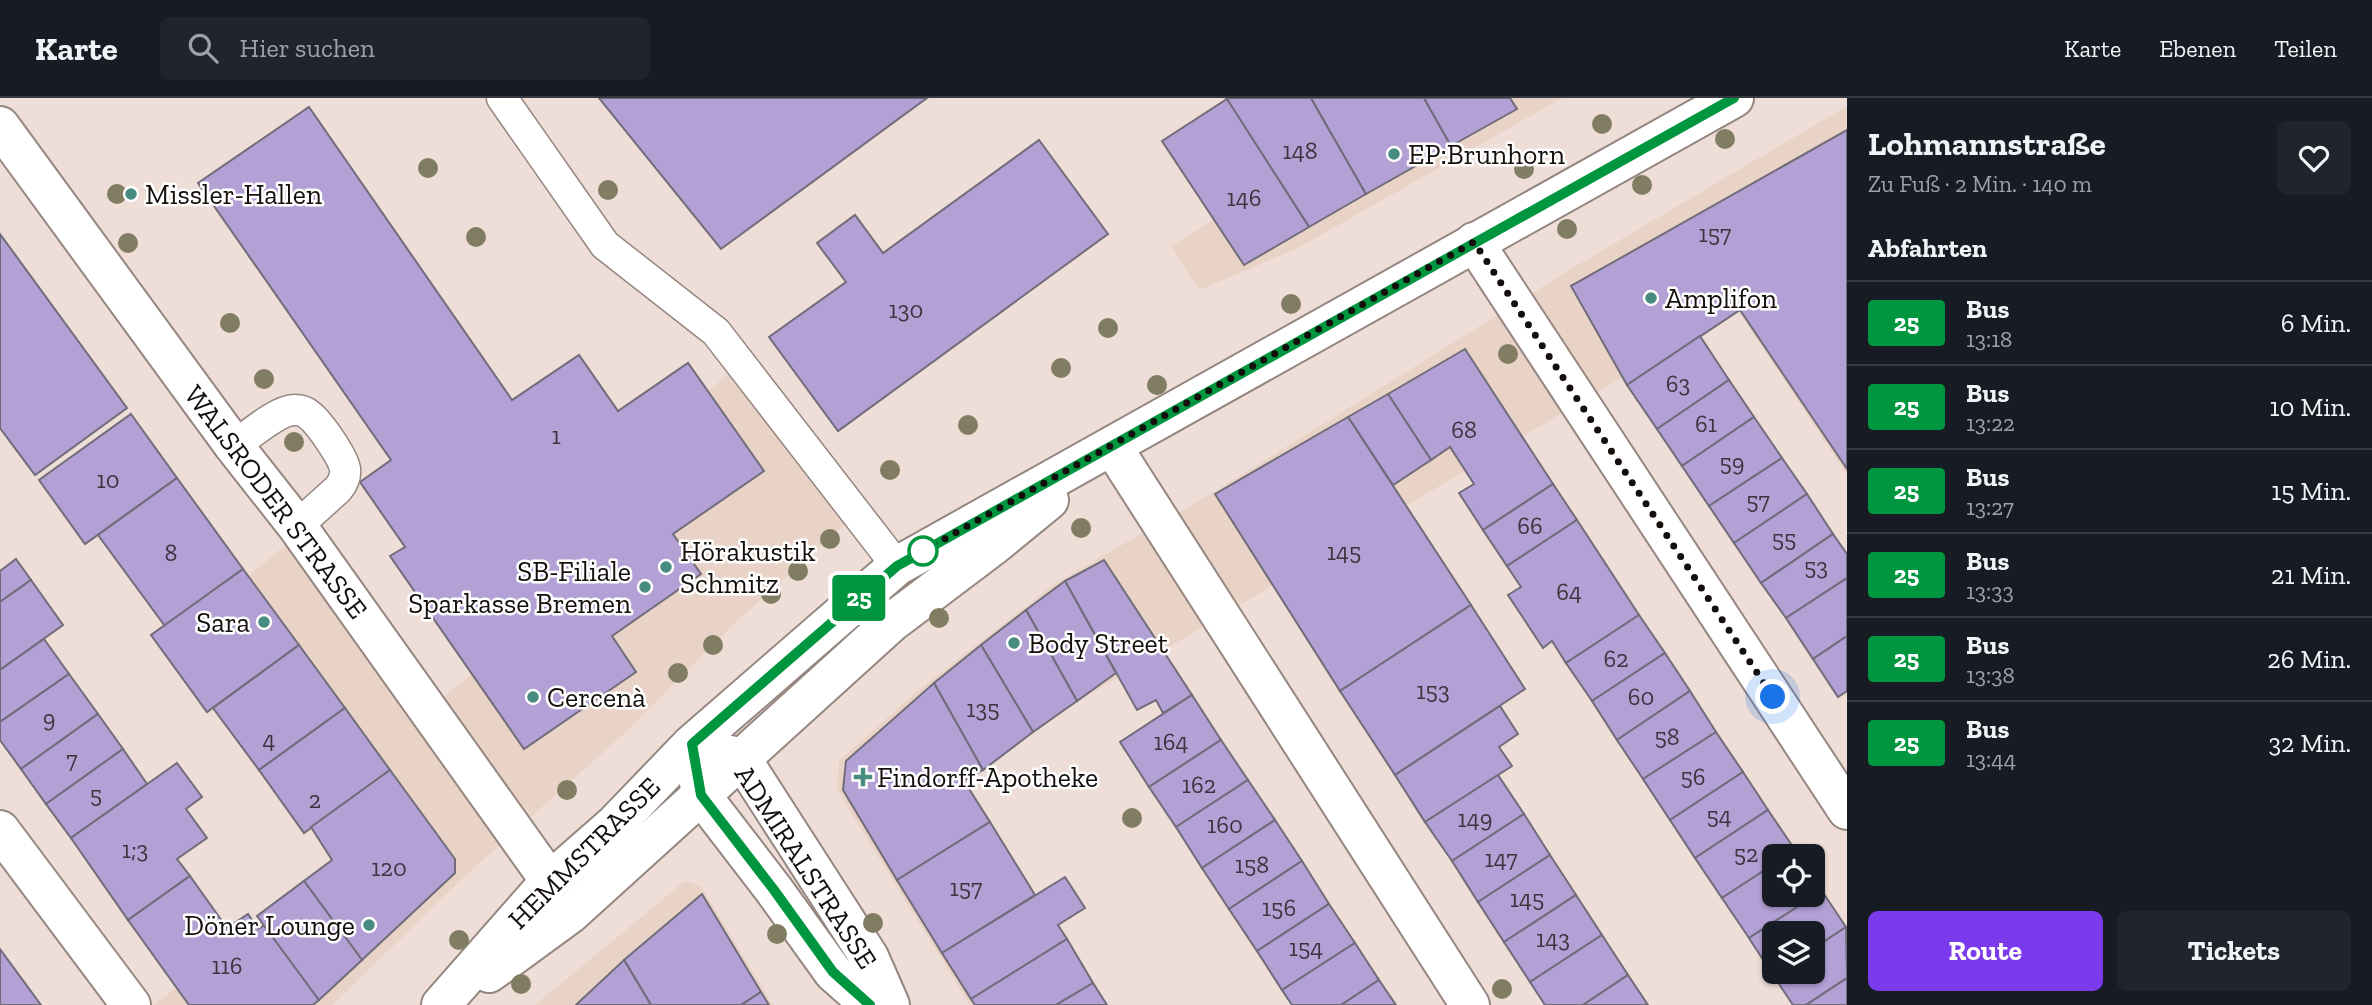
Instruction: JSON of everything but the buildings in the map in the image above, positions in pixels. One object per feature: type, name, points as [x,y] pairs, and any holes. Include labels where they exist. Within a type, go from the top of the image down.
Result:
[{"type":"street","name":"HEMMSTRASSE","points":[[443,1005],[550,881],[615,824],[692,744],[897,566],[1734,98]]},
{"type":"street","name":"WALSRODER STRASSE","points":[[0,126],[234,446],[298,526],[550,881]]},
{"type":"street","points":[[1474,242],[1847,810]]},
{"type":"street","name":"HEMMSTRASSE","points":[[443,1005],[570,914],[892,622],[995,545],[1112,446]]},
{"type":"street","points":[[1112,446],[1470,1005]]},
{"type":"street","name":"ADMIRALSTRASSE","points":[[870,1005],[833,972],[701,795],[692,744],[741,758],[869,957],[890,1005]]},
{"type":"street","points":[[0,830],[131,1005]]},
{"type":"lane","points":[[502,98],[605,245],[716,331],[897,566]]},
{"type":"lane","points":[[234,446],[285,412],[301,411],[308,413],[314,420],[341,458],[345,474],[338,489],[298,526]]},
{"type":"shaded area","points":[[1414,98],[1562,98],[1296,249],[1199,290],[1171,246]]},
{"type":"shaded area","points":[[1847,106],[1847,475],[1737,309],[954,775],[1104,1005],[970,1005],[837,790],[839,761],[922,687],[1056,583],[1214,492],[1566,272]]},
{"type":"shaded area","points":[[750,358],[864,507],[736,622],[628,730],[465,876],[332,1005],[154,1005],[351,854],[190,625],[295,537],[429,709],[516,637],[609,468]]},
{"type":"shaded area","points":[[685,881],[701,886],[773,1005],[535,1005]]},
{"type":"bus line","name":"25","points":[[870,1005],[833,972],[701,795],[692,744],[897,566],[1734,98]]},
{"type":"place","name":"EP:Brunhorn","points":[[1394,154]]},
{"type":"place","name":"Missler-Hallen","points":[[131,194]]},
{"type":"place","name":"Amplifon","points":[[1651,298]]},
{"type":"place","name":"Hörakustik Schmitz","points":[[666,567]]},
{"type":"place","name":"SB-Filiale Sparkasse Bremen","points":[[645,587]]},
{"type":"place","name":"Sara","points":[[264,622]]},
{"type":"place","name":"Body Street","points":[[1014,643]]},
{"type":"place","name":"Cercenà","points":[[533,697]]},
{"type":"place","name":"Findorff-Apotheke","points":[[863,777]]},
{"type":"place","name":"Döner Lounge","points":[[369,925]]},
{"type":"route","points":[[923,551],[1474,242],[1773,697]]}]
